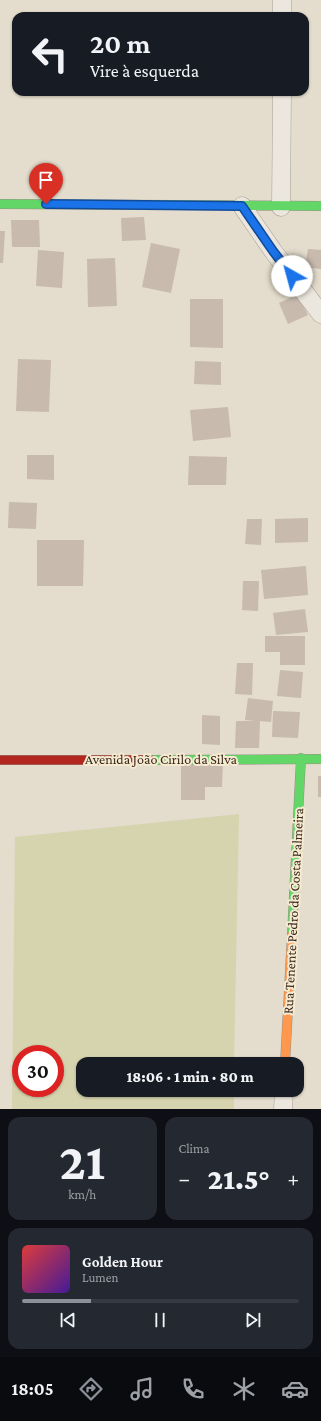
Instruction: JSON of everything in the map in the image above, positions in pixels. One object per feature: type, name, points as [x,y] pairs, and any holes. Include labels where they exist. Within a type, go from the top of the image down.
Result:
[{"type":"street","points":[[282,0],[282,12]]},
{"type":"street","points":[[281,207],[282,96]]},
{"type":"street","points":[[0,204],[281,207],[321,206]]},
{"type":"street","points":[[242,206],[273,251],[321,314]]},
{"type":"street","name":"Rua Tenente Pedro da Costa Palmeira","points":[[285,1057],[301,758]]},
{"type":"street","name":"Avenida João Cirilo da Silva","points":[[0,760],[321,759]]},
{"type":"street","points":[[283,1109],[284,1097]]},
{"type":"green space","points":[[239,814],[234,1057],[76,1057],[76,1097],[234,1097],[234,1109],[12,1109],[12,1097],[64,1097],[64,1045],[13,1045],[15,837]]},
{"type":"building","points":[[144,217],[146,240],[122,241],[121,218]]},
{"type":"building","points":[[11,220],[39,220],[40,247],[12,247]]},
{"type":"building","points":[[0,231],[5,231],[3,263],[0,263]]},
{"type":"building","points":[[151,243],[180,249],[171,293],[142,287]]},
{"type":"building","points":[[308,249],[321,250],[321,269],[305,267]]},
{"type":"building","points":[[38,250],[64,252],[62,288],[36,286]]},
{"type":"building","points":[[115,258],[117,306],[88,307],[87,259]]},
{"type":"building","points":[[298,294],[308,315],[288,324],[279,303]]},
{"type":"building","points":[[190,299],[223,299],[223,348],[190,347]]},
{"type":"building","points":[[18,359],[51,360],[49,412],[16,411]]},
{"type":"building","points":[[195,361],[221,362],[221,385],[194,384]]},
{"type":"building","points":[[228,407],[231,437],[193,441],[190,410]]},
{"type":"building","points":[[27,455],[54,455],[54,480],[27,479]]},
{"type":"building","points":[[189,456],[227,457],[226,485],[188,485]]},
{"type":"building","points":[[9,502],[37,503],[36,529],[8,528]]},
{"type":"building","points":[[308,518],[308,542],[275,543],[275,519]]},
{"type":"building","points":[[247,519],[262,519],[261,545],[245,544]]},
{"type":"building","points":[[37,540],[84,540],[83,586],[37,586]]},
{"type":"building","points":[[306,566],[308,595],[264,599],[261,570]]},
{"type":"building","points":[[243,581],[259,581],[258,611],[242,610]]},
{"type":"building","points":[[305,609],[308,632],[276,635],[273,613]]},
{"type":"building","points":[[265,636],[305,636],[305,665],[280,665],[280,652],[265,652]]},
{"type":"building","points":[[237,663],[253,663],[252,695],[235,694]]},
{"type":"building","points":[[280,670],[303,672],[301,698],[277,696]]},
{"type":"building","points":[[248,698],[273,701],[271,722],[260,721],[259,748],[235,748],[236,721],[255,721],[245,720]]},
{"type":"building","points":[[273,711],[300,712],[298,738],[272,737]]},
{"type":"building","points":[[202,715],[220,716],[220,745],[202,744]]},
{"type":"building","points":[[181,760],[223,760],[222,787],[205,787],[205,800],[181,800]]},
{"type":"building","points":[[318,776],[321,776],[321,797],[318,797]]},
{"type":"traffic: fast","points":[[0,204],[321,206]]},
{"type":"traffic: fast","points":[[292,935],[301,758]]},
{"type":"traffic: fast","points":[[151,760],[321,759]]},
{"type":"traffic: slow","points":[[285,1057],[292,935]]},
{"type":"traffic: jam","points":[[0,760],[151,760]]},
{"type":"route","points":[[46,204],[242,206],[292,276]]}]
